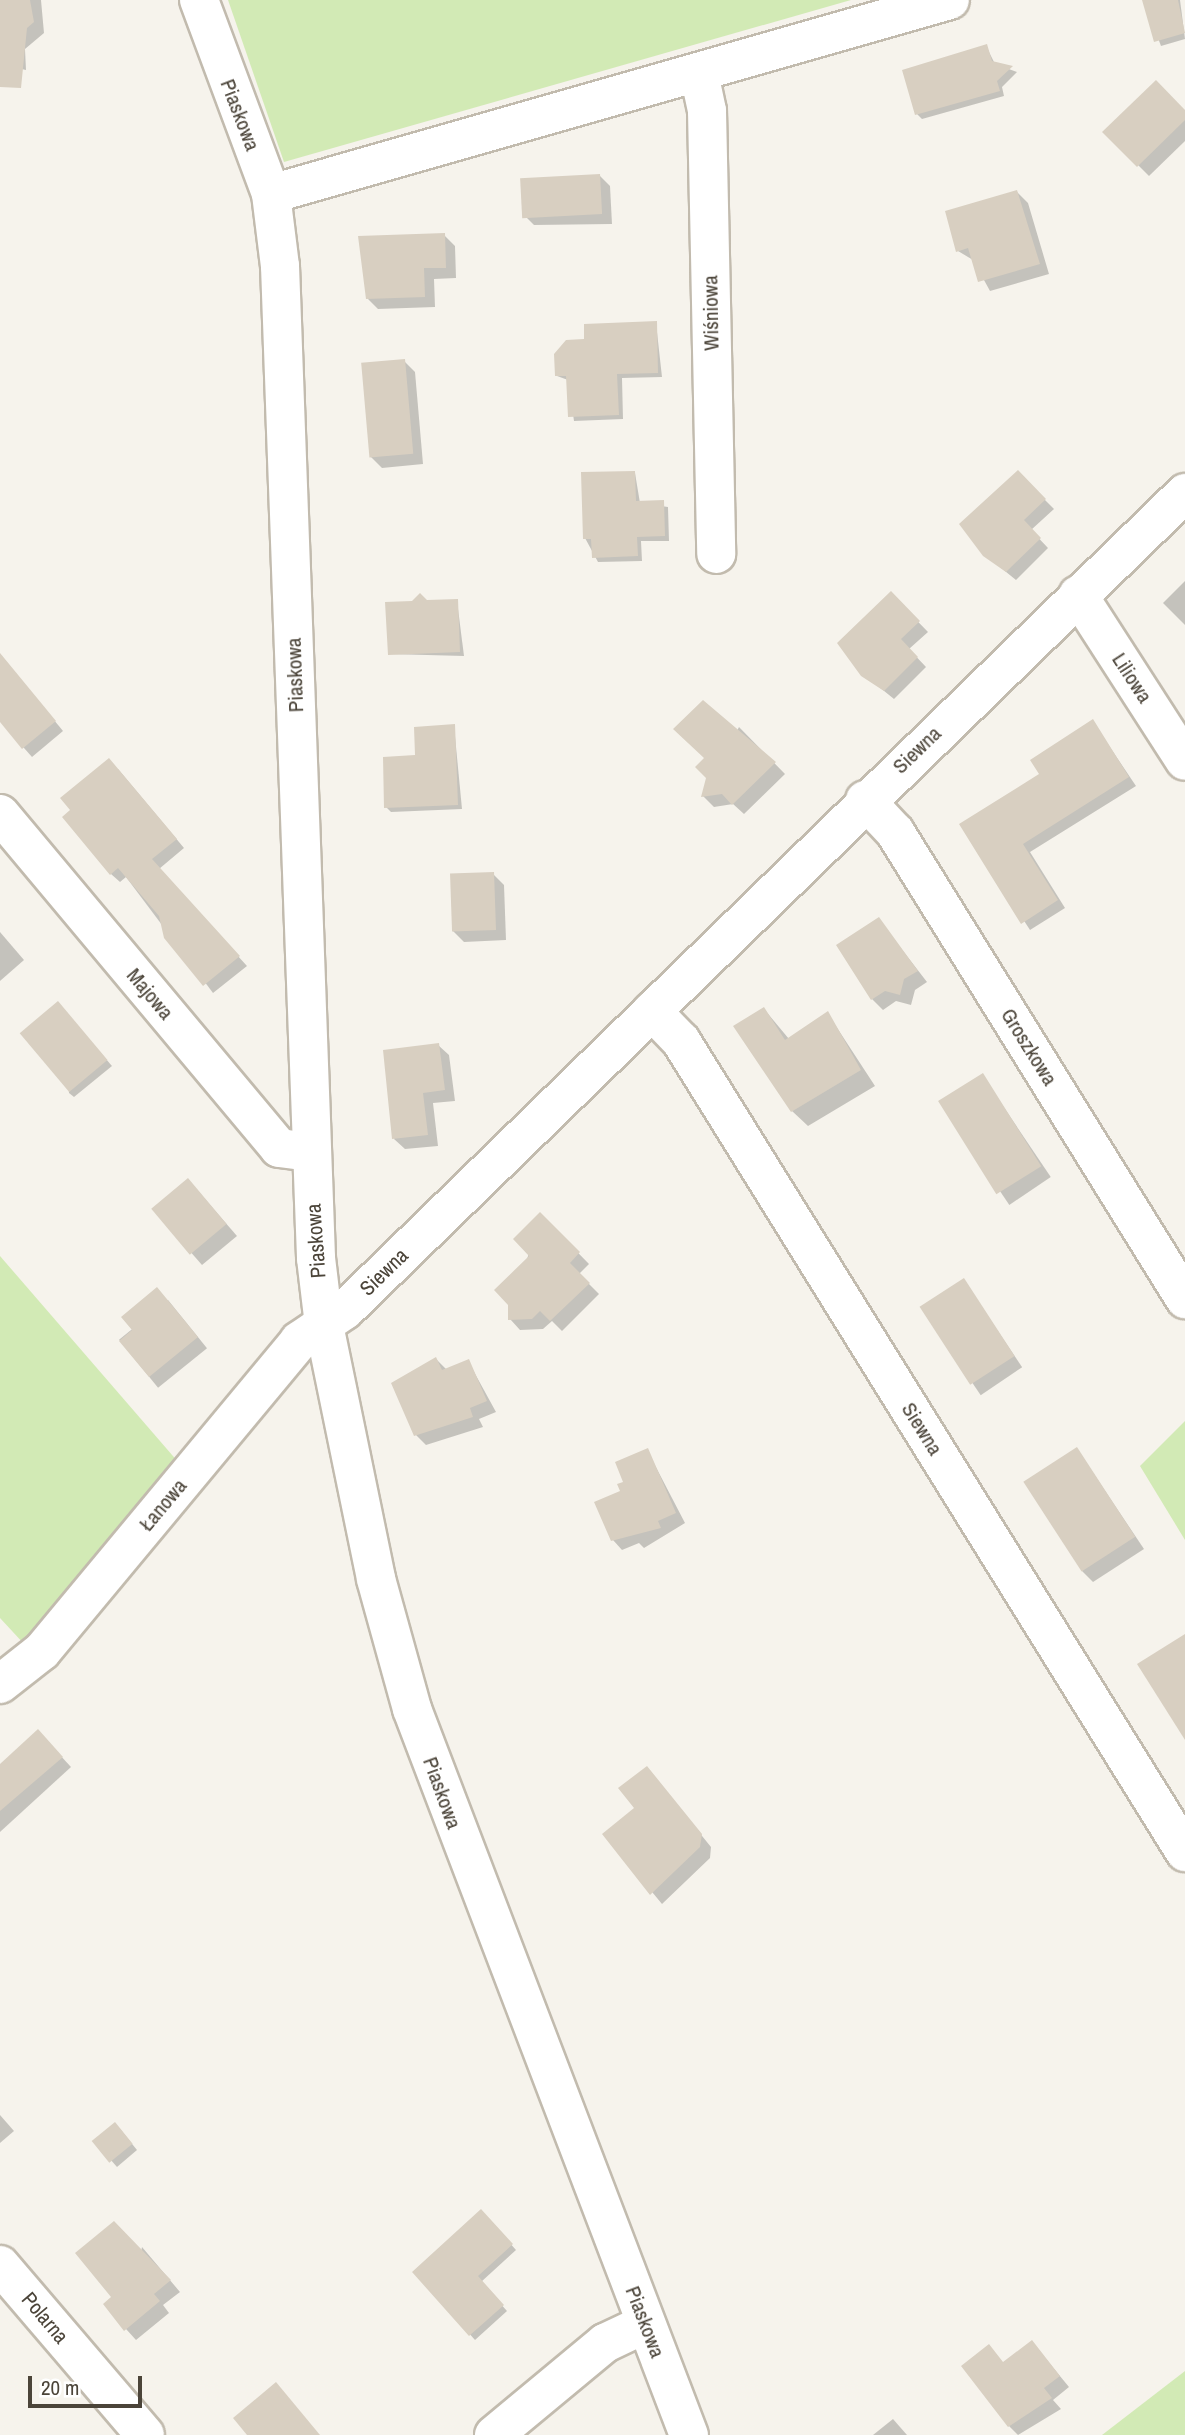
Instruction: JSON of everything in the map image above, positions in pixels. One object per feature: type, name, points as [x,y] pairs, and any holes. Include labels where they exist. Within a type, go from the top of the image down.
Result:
[{"type":"street","name":"Piaskowa","points":[[199,0],[271,194],[280,265],[312,1152],[324,1325],[376,1579],[412,1709],[689,2435]]},
{"type":"street","points":[[271,194],[950,0]]},
{"type":"street","name":"Wiśniowa","points":[[699,73],[707,111],[716,554]]},
{"type":"street","name":"Siewna","points":[[324,1325],[652,1011],[865,800],[1185,493]]},
{"type":"street","name":"Liliowa","points":[[1078,595],[1185,761]]},
{"type":"street","name":"Groszkowa","points":[[865,800],[895,832],[1185,1299]]},
{"type":"street","name":"Majowa","points":[[0,814],[279,1148],[312,1152]]},
{"type":"street","name":"Siewna","points":[[652,1011],[681,1041],[1185,1852]]},
{"type":"street","name":"Łanowa","points":[[0,1684],[42,1651],[299,1341],[324,1325]]},
{"type":"street","name":"Polarna","points":[[0,2265],[145,2435]]},
{"type":"street","points":[[494,2435],[605,2343],[645,2324]]},
{"type":"green space","points":[[228,0],[851,0],[284,162]]},
{"type":"green space","points":[[0,1256],[179,1463],[25,1645],[0,1618]]},
{"type":"green space","points":[[1185,1421],[1185,1540],[1140,1466]]},
{"type":"green space","points":[[1185,2371],[1185,2435],[1102,2435]]},
{"type":"building","points":[[0,0],[30,0],[34,22],[27,28],[21,88],[0,87]]},
{"type":"building","points":[[1142,0],[1178,0],[1185,33],[1154,42]]},
{"type":"building","points":[[987,44],[992,61],[1013,66],[997,81],[1000,91],[915,115],[902,70]]},
{"type":"building","points":[[1156,80],[1185,110],[1185,120],[1137,167],[1102,132]]},
{"type":"building","points":[[600,174],[602,214],[522,218],[520,178]]},
{"type":"building","points":[[1017,190],[1040,264],[978,282],[968,248],[956,252],[945,211]]},
{"type":"building","points":[[445,233],[446,268],[424,268],[425,297],[366,299],[358,236]]},
{"type":"building","points":[[657,321],[658,373],[617,374],[619,415],[568,417],[566,376],[555,376],[554,354],[566,340],[584,339],[584,324]]},
{"type":"building","points":[[405,359],[413,454],[369,457],[361,363]]},
{"type":"building","points":[[1018,470],[1046,499],[1024,520],[1041,538],[1006,572],[983,556],[959,524]]},
{"type":"building","points":[[635,471],[636,501],[664,500],[665,536],[637,537],[638,556],[592,558],[591,539],[583,539],[581,472]]},
{"type":"building","points":[[891,591],[920,621],[901,639],[918,657],[884,691],[861,676],[837,643]]},
{"type":"building","points":[[420,593],[427,600],[458,599],[460,652],[388,655],[385,602],[412,601]]},
{"type":"building","points":[[0,653],[56,721],[22,749],[0,722]]},
{"type":"building","points":[[703,700],[776,762],[732,805],[722,794],[701,797],[706,778],[695,767],[704,758],[673,729]]},
{"type":"building","points":[[1093,719],[1129,777],[1023,844],[1058,900],[1021,924],[959,824],[1039,774],[1030,760]]},
{"type":"building","points":[[455,724],[458,805],[384,808],[383,757],[415,755],[414,727]]},
{"type":"building","points":[[109,758],[177,839],[152,859],[240,956],[203,986],[164,938],[159,916],[118,868],[110,875],[62,817],[70,810],[60,798]]},
{"type":"building","points":[[494,872],[496,930],[452,932],[450,874]]},
{"type":"building","points":[[879,917],[918,971],[904,979],[900,995],[885,991],[871,1000],[836,945]]},
{"type":"building","points":[[58,1001],[107,1060],[69,1092],[20,1033]]},
{"type":"building","points":[[764,1007],[785,1040],[828,1011],[861,1070],[791,1112],[733,1026]]},
{"type":"building","points":[[439,1043],[445,1090],[423,1093],[428,1135],[392,1139],[383,1050]]},
{"type":"building","points":[[983,1073],[1041,1166],[996,1194],[938,1101]]},
{"type":"building","points":[[188,1178],[227,1224],[190,1255],[151,1209]]},
{"type":"building","points":[[540,1212],[580,1252],[570,1263],[590,1283],[550,1321],[540,1311],[532,1319],[508,1320],[508,1305],[494,1290],[529,1256],[513,1239]]},
{"type":"building","points":[[964,1278],[1015,1356],[970,1385],[920,1307]]},
{"type":"building","points":[[157,1287],[198,1337],[149,1377],[119,1341],[132,1330],[121,1317]]},
{"type":"building","points":[[436,1357],[442,1370],[469,1359],[487,1401],[470,1408],[473,1417],[414,1436],[391,1383]]},
{"type":"building","points":[[1077,1447],[1135,1537],[1082,1572],[1023,1482]]},
{"type":"building","points":[[648,1448],[676,1513],[658,1521],[661,1528],[611,1541],[594,1502],[620,1491],[617,1484],[623,1482],[615,1462]]},
{"type":"building","points":[[1185,1634],[1185,1740],[1137,1664]]},
{"type":"building","points":[[38,1729],[63,1757],[0,1811],[0,1764]]},
{"type":"building","points":[[647,1766],[702,1834],[700,1847],[650,1895],[602,1834],[634,1808],[618,1788]]},
{"type":"building","points":[[115,2122],[133,2144],[109,2163],[92,2141]]},
{"type":"building","points":[[481,2209],[513,2244],[478,2276],[504,2305],[469,2336],[412,2272]]},
{"type":"building","points":[[114,2221],[171,2280],[154,2294],[160,2301],[124,2331],[103,2304],[111,2297],[75,2253]]},
{"type":"building","points":[[1032,2340],[1060,2376],[1044,2388],[1052,2398],[1008,2427],[961,2366],[989,2344],[1003,2362]]},
{"type":"building","points":[[276,2382],[320,2435],[247,2435],[233,2418]]}]
